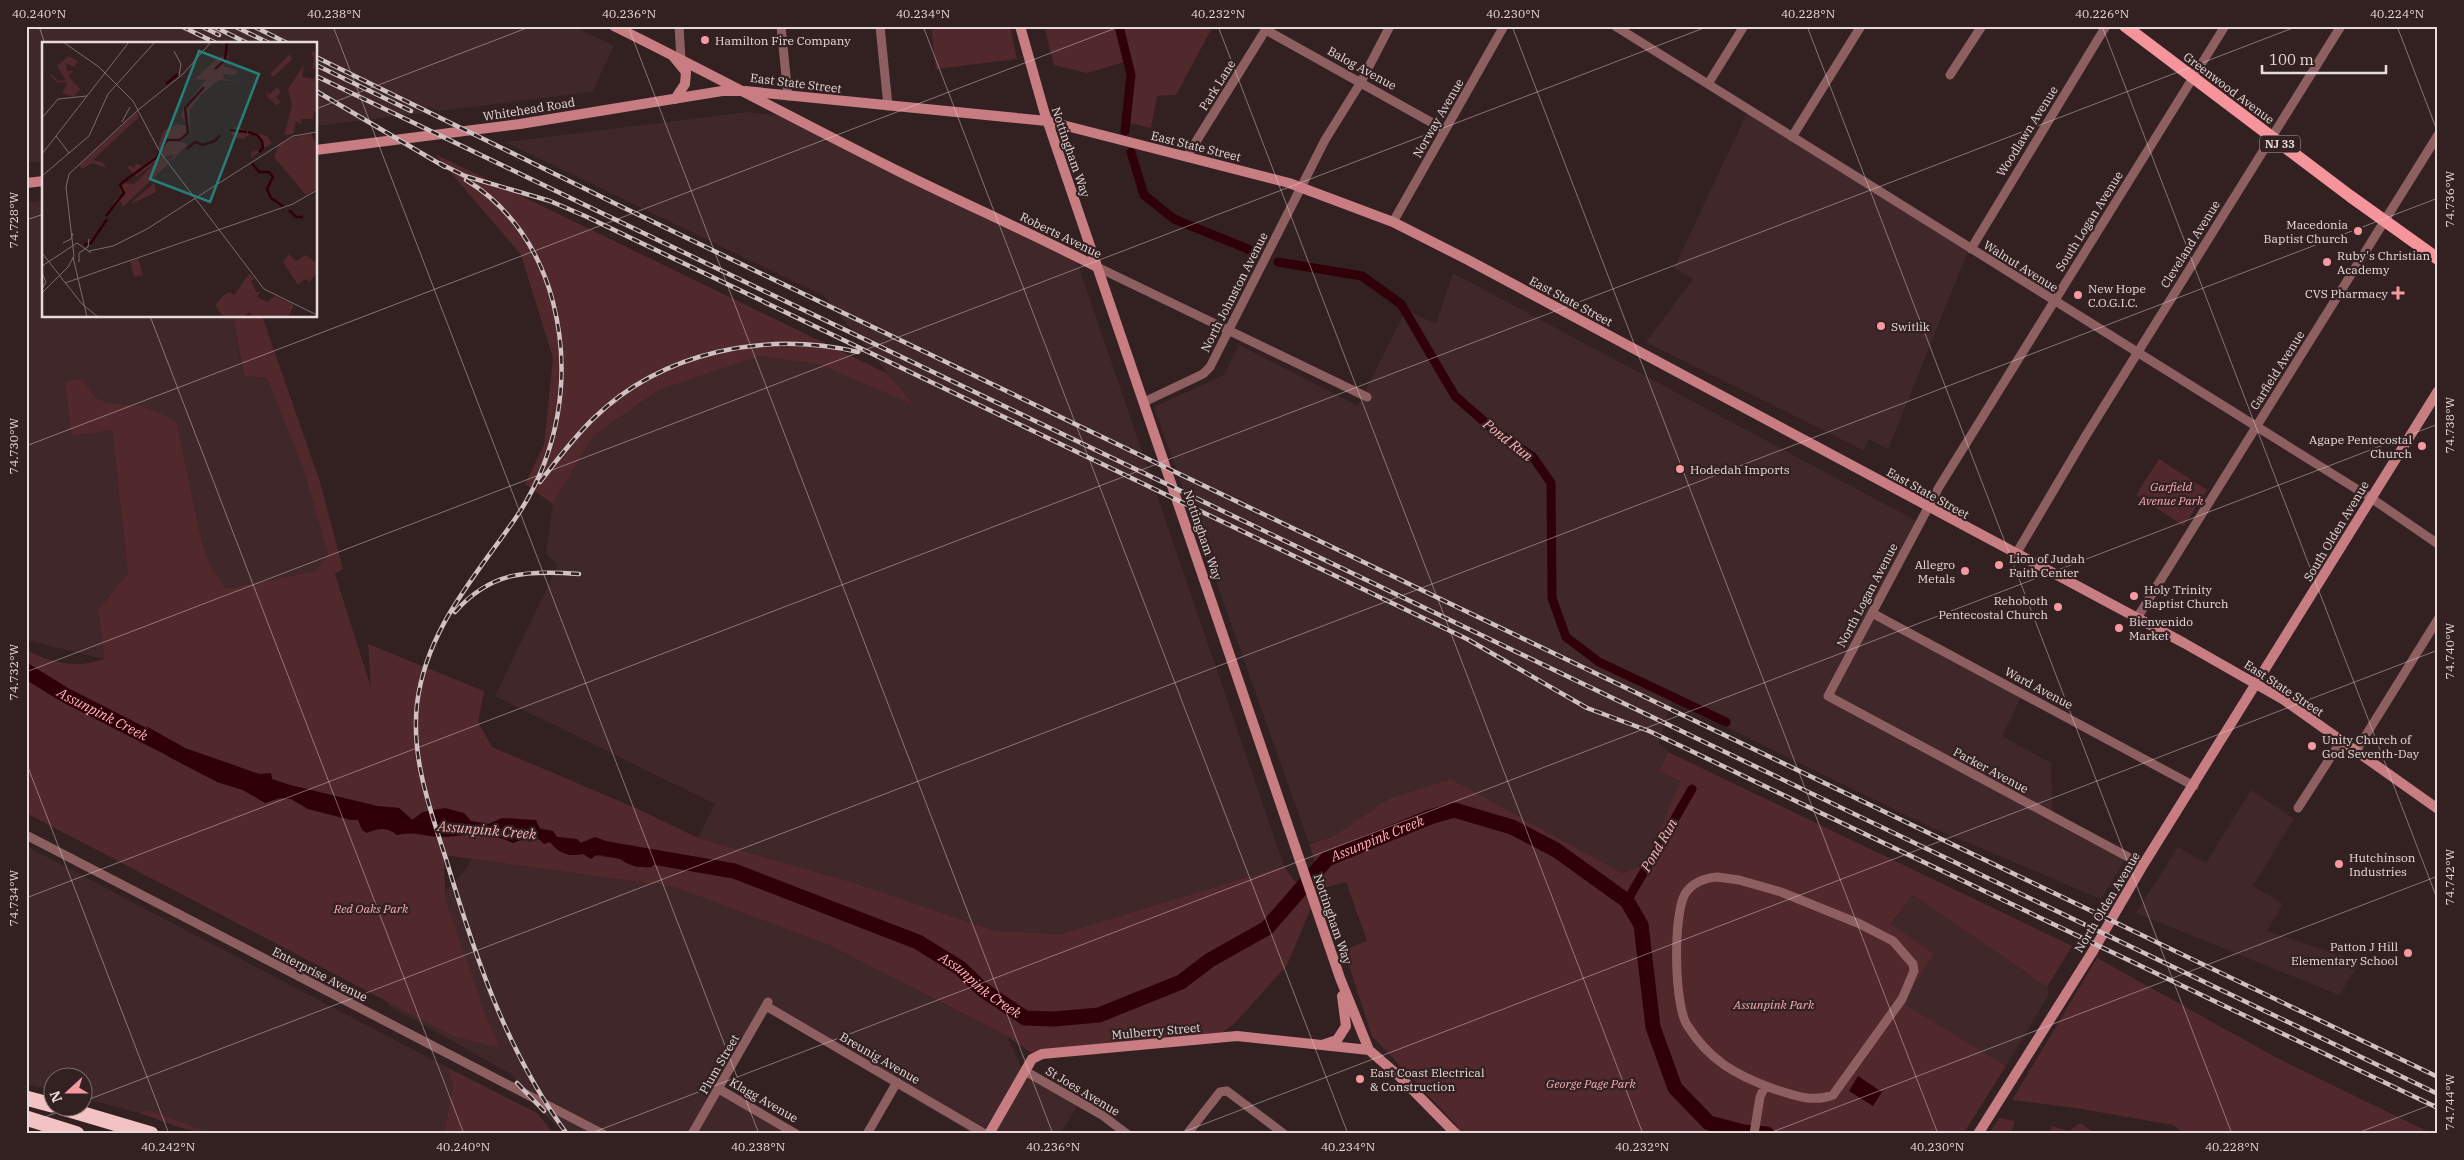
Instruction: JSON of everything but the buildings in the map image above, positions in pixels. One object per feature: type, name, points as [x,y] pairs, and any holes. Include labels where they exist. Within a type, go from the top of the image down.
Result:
[{"type":"highway","points":[[26,1098],[42,1102]]},
{"type":"highway","points":[[92,1117],[151,1134]]},
{"type":"highway","points":[[26,1118],[77,1134]]},
{"type":"main road","name":"Greenwood Avenue","points":[[2125,26],[2272,138],[2438,259]]},
{"type":"street","name":"East State Street","points":[[614,26],[681,58],[745,92],[1047,121],[1301,187],[1393,222],[2257,683],[2438,809]]},
{"type":"street","points":[[679,26],[681,58]]},
{"type":"street","points":[[781,26],[788,96]]},
{"type":"street","points":[[880,26],[888,106]]},
{"type":"street","name":"Nottingham Way","points":[[1020,26],[1047,121],[1340,978],[1369,1050]]},
{"type":"street","name":"North Johnston Avenue","points":[[1144,402],[1203,374],[1210,367],[1325,140],[1361,82],[1390,26]]},
{"type":"street","name":"Norway Avenue","points":[[1393,222],[1504,26]]},
{"type":"street","points":[[1708,84],[1744,26]]},
{"type":"street","points":[[1792,137],[1861,26]]},
{"type":"street","points":[[1950,75],[1982,26]]},
{"type":"street","name":"Woodlawn Avenue","points":[[1970,249],[2106,26]]},
{"type":"street","name":"South Logan Avenue","points":[[1928,506],[2225,26]]},
{"type":"street","name":"Cleveland Avenue","points":[[2016,554],[2341,26]]},
{"type":"street","name":"Balog Avenue","points":[[1267,28],[1445,130]]},
{"type":"street","name":"Park Lane","points":[[1187,156],[1267,28]]},
{"type":"street","name":"Walnut Avenue","points":[[1621,28],[1970,249],[2371,498],[2438,544]]},
{"type":"street","points":[[670,54],[686,72],[685,84],[675,99]]},
{"type":"street","name":"Whitehead Road","points":[[318,150],[520,124],[722,91],[745,92]]},
{"type":"street","name":"Roberts Avenue","points":[[745,92],[896,170],[1368,396]]},
{"type":"street","name":"Garfield Avenue","points":[[2137,618],[2438,135]]},
{"type":"street","points":[[26,183],[42,181]]},
{"type":"street","name":"South Olden Avenue","points":[[2257,683],[2438,391]]},
{"type":"street","name":"North Logan Avenue","points":[[1828,696],[1928,506]]},
{"type":"street","name":"Ward Avenue","points":[[1872,613],[2194,786]]},
{"type":"street","points":[[2356,751],[2438,619]]},
{"type":"street","name":"North Olden Avenue","points":[[1978,1134],[2094,951],[2144,865],[2257,683]]},
{"type":"street","name":"Parker Avenue","points":[[1828,696],[2144,865]]},
{"type":"street","points":[[2298,808],[2341,741]]},
{"type":"street","name":"Enterprise Avenue","points":[[26,835],[603,1134]]},
{"type":"street","points":[[1724,878],[1767,887],[1860,924],[1893,941],[1905,953],[1914,968],[1902,999],[1833,1095],[1814,1099],[1791,1095],[1765,1086],[1713,1058],[1704,1049],[1682,1014],[1677,968],[1681,903],[1689,888],[1705,879],[1724,878]]},
{"type":"street","points":[[1319,1046],[1337,1040],[1346,1026],[1340,978]]},
{"type":"street","name":"Breunig Avenue","points":[[767,1004],[987,1134]]},
{"type":"street","name":"Plum Street","points":[[692,1134],[767,1004]]},
{"type":"street","name":"Mulberry Street","points":[[987,1134],[1032,1060],[1042,1054],[1237,1036],[1369,1050]]},
{"type":"street","points":[[1369,1050],[1400,1077],[1456,1134]]},
{"type":"street","name":"St Joes Avenue","points":[[1025,1071],[1102,1115],[1128,1134]]},
{"type":"street","points":[[867,1134],[897,1082]]},
{"type":"street","points":[[1754,1134],[1765,1086]]},
{"type":"street","name":"Klagg Avenue","points":[[719,1088],[796,1134]]},
{"type":"street","points":[[1187,1134],[1220,1092],[1231,1093],[1284,1134]]},
{"type":"shaded area","points":[[26,26],[573,26],[614,46],[592,92],[439,111],[428,106],[423,113],[318,126],[318,42],[42,42],[42,161],[26,163]]},
{"type":"shaded area","points":[[1748,111],[1969,249],[1888,449],[1869,439],[1863,450],[1646,342],[1693,279],[1674,268]]},
{"type":"shaded area","points":[[747,112],[787,116],[1076,259],[1284,866],[1060,934],[995,931],[858,884],[698,838],[715,804],[495,696],[558,565],[546,554],[553,504],[594,435],[659,390],[760,356],[821,365],[913,404],[824,296],[505,142]]},
{"type":"shaded area","points":[[42,200],[42,318],[233,318],[243,376],[267,378],[303,468],[328,553],[315,571],[225,589],[221,580],[213,572],[202,543],[177,424],[141,406],[107,403],[95,397],[82,379],[65,381],[71,434],[76,436],[112,430],[128,573],[98,610],[104,659],[26,640],[26,203]]},
{"type":"shaded area","points":[[1453,273],[1920,523],[1872,616],[2021,697],[2002,736],[2051,763],[2053,819],[2127,857],[2101,899],[1926,825],[1740,734],[1673,697],[1659,743],[1668,752],[1659,771],[1680,781],[1647,860],[1652,862],[1621,873],[1451,779],[1390,798],[1332,837],[1309,843],[1154,407],[1224,375],[1239,345],[1358,406],[1406,310],[1436,324]]},
{"type":"shaded area","points":[[2251,790],[2294,819],[2253,886],[2283,904],[2267,931],[2360,962],[2339,995],[2136,913],[2178,847],[2206,863]]},
{"type":"shaded area","points":[[26,846],[448,1068],[453,1087],[444,1134],[214,1134],[148,1110],[139,1113],[92,1100],[92,1068],[42,1068],[42,1088],[26,1084]]},
{"type":"shaded area","points":[[471,859],[674,887],[829,945],[1007,1036],[1023,1071],[1080,1102],[1060,1134],[973,1134],[763,1009],[718,1090],[794,1134],[566,1134],[543,1113],[511,1074],[388,1005],[438,900],[466,869]]},
{"type":"shaded area","points":[[1913,895],[2047,987],[2049,994],[2006,1066],[1903,1003],[1891,925]]},
{"type":"green space","points":[[931,26],[1010,26],[1017,59],[936,69]]},
{"type":"green space","points":[[1044,26],[1213,26],[1176,95],[1157,96],[1151,128],[1125,122],[1131,60],[1087,73],[1054,65]]},
{"type":"green space","points":[[435,154],[888,374],[914,405],[821,365],[760,356],[659,390],[594,435],[553,504],[525,484],[544,445],[553,358],[521,255]]},
{"type":"green space","name":"Red Oaks Park","points":[[233,318],[263,318],[320,482],[343,569],[335,574],[371,688],[368,644],[484,691],[478,722],[492,747],[638,809],[698,838],[858,884],[995,931],[1060,934],[1284,866],[1294,881],[1309,883],[1312,880],[1314,901],[1287,965],[1236,1022],[1214,1039],[1036,1056],[1007,1036],[829,945],[674,887],[444,855],[445,898],[485,1014],[500,1048],[453,1036],[26,813],[26,650],[64,663],[84,664],[104,659],[98,610],[128,573],[112,430],[75,436],[71,434],[65,381],[82,379],[95,397],[107,403],[141,406],[166,416],[177,424],[202,543],[213,572],[221,580],[225,589],[315,571],[328,554],[303,468],[267,378],[244,376]],"holes":[[[147,727],[185,748],[259,774],[271,774],[272,779],[290,785],[377,806],[399,808],[413,820],[423,812],[464,813],[471,821],[489,824],[502,818],[553,831],[556,837],[576,839],[581,843],[595,837],[619,846],[630,857],[654,862],[584,854],[549,842],[533,839],[513,843],[492,836],[482,835],[428,836],[420,833],[397,835],[383,829],[367,833],[358,820],[351,820],[308,809],[291,799],[280,798],[265,802],[243,790],[217,782],[194,769]]]},
{"type":"green space","name":"Garfield Avenue Park","points":[[2159,459],[2207,490],[2184,526],[2136,495]]},
{"type":"green space","points":[[1668,752],[2072,946],[2047,987],[1913,895],[1891,924],[1934,954],[1903,1003],[2006,1066],[1963,1134],[1455,1134],[1453,1131],[1458,1127],[1372,1036],[1344,950],[1367,941],[1346,882],[1324,888],[1309,844],[1332,837],[1390,798],[1451,779],[1622,873],[1651,862],[1647,860],[1680,781],[1659,771]]},
{"type":"green space","points":[[2097,958],[2277,1058],[2433,1134],[2185,1134],[2173,1125],[2076,1108],[2012,1100]]},
{"type":"green space","points":[[448,1068],[537,1113],[554,1134],[444,1134],[453,1087]]},
{"type":"green space","points":[[148,1110],[214,1134],[186,1129],[139,1113]]},
{"type":"green space","points":[[1999,1118],[2015,1121],[2011,1134],[1989,1134]]},
{"type":"green space","points":[[2080,1123],[2096,1134],[2049,1134],[2052,1126],[2069,1131]]},
{"type":"water","points":[[146,726],[185,748],[259,774],[271,773],[272,779],[377,806],[399,808],[412,820],[423,812],[445,808],[464,813],[471,821],[489,824],[502,818],[536,820],[540,829],[553,831],[557,837],[577,839],[581,843],[595,837],[619,846],[631,857],[654,861],[652,867],[642,867],[633,866],[617,856],[596,855],[591,859],[583,854],[569,855],[561,852],[550,842],[544,844],[538,838],[529,842],[526,838],[513,843],[502,838],[476,834],[450,837],[413,834],[397,835],[383,829],[367,833],[362,830],[358,820],[351,820],[308,809],[291,799],[280,798],[265,803],[243,790],[217,782],[169,757]]},
{"type":"water","points":[[1858,1076],[1882,1092],[1873,1106],[1849,1091]]},
{"type":"waterway","name":"Pond Run","points":[[1119,26],[1131,75],[1125,131]]},
{"type":"waterway","name":"Pond Run","points":[[1131,152],[1144,195],[1174,219],[1255,252]]},
{"type":"waterway","name":"Pond Run","points":[[1278,262],[1362,276],[1401,304],[1455,396],[1494,430],[1533,457],[1551,483],[1552,598],[1566,637],[1599,662],[1726,722]]},
{"type":"waterway","name":"Assunpink Creek","points":[[26,671],[65,695],[175,751]]},
{"type":"waterway","name":"Pond Run","points":[[1627,901],[1692,789]]},
{"type":"waterway","name":"Assunpink Creek","points":[[607,849],[734,871],[918,942],[960,968],[983,990],[1025,1018],[1054,1019],[1099,1015],[1181,982],[1210,960],[1267,928],[1327,859],[1430,817],[1454,810],[1512,827],[1556,850],[1627,901],[1641,925],[1653,1027],[1675,1088],[1709,1123],[1744,1132],[1767,1134]]},
{"type":"railway","points":[[181,26],[214,42]]},
{"type":"railway","points":[[201,26],[219,35]]},
{"type":"railway","points":[[213,26],[245,42]]},
{"type":"railway","points":[[234,26],[267,42]]},
{"type":"railway","points":[[253,26],[285,42]]},
{"type":"railway","points":[[318,58],[616,204],[2438,1077]]},
{"type":"railway","points":[[318,66],[411,111]]},
{"type":"railway","points":[[318,77],[2438,1094]]},
{"type":"railway","points":[[318,92],[445,167]]},
{"type":"railway","points":[[439,163],[465,176],[550,201],[585,216],[1467,639],[1587,708],[1649,731],[2438,1108]]},
{"type":"railway","points":[[466,180],[497,203],[510,217],[522,232],[540,266],[553,302],[559,330],[561,386],[558,414],[551,442],[530,494],[515,519],[454,606],[430,652],[422,677],[417,704],[416,724],[419,764],[428,802],[457,895],[494,1002],[526,1070],[567,1134]]},
{"type":"railway","points":[[540,482],[587,425],[621,395],[651,376],[684,362],[717,352],[752,346],[788,344],[823,346],[858,352]]},
{"type":"railway","points":[[455,612],[482,588],[511,576],[543,572],[579,574]]},
{"type":"railway","points":[[517,1083],[544,1111]]},
{"type":"place","name":"Hamilton Fire Company","points":[[705,40]]},
{"type":"place","name":"Macedonia Baptist Church","points":[[2358,231]]},
{"type":"place","name":"Ruby's Christian Academy","points":[[2327,262]]},
{"type":"place","name":"CVS Pharmacy","points":[[2398,293]]},
{"type":"place","name":"New Hope C.O.G.I.C.","points":[[2078,295]]},
{"type":"place","name":"Switlik","points":[[1881,326]]},
{"type":"place","name":"Agape Pentecostal Church","points":[[2422,446]]},
{"type":"place","name":"Hodedah Imports","points":[[1680,469]]},
{"type":"place","name":"Lion of Judah Faith Center","points":[[1999,565]]},
{"type":"place","name":"Allegro Metals","points":[[1965,571]]},
{"type":"place","name":"Holy Trinity Baptist Church","points":[[2134,596]]},
{"type":"place","name":"Rehoboth Pentecostal Church","points":[[2058,607]]},
{"type":"place","name":"Bienvenido Market","points":[[2119,628]]},
{"type":"place","name":"Unity Church of God Seventh-Day","points":[[2312,746]]},
{"type":"place","name":"Hutchinson Industries","points":[[2339,864]]},
{"type":"place","name":"Patton J Hill Elementary School","points":[[2408,953]]},
{"type":"place","name":"East Coast Electrical & Construction","points":[[1360,1079]]},
{"type":"park label","name":"Assunpink Park","points":[[1774,1004]]},
{"type":"park label","name":"George Page Park","points":[[1591,1083]]}]
